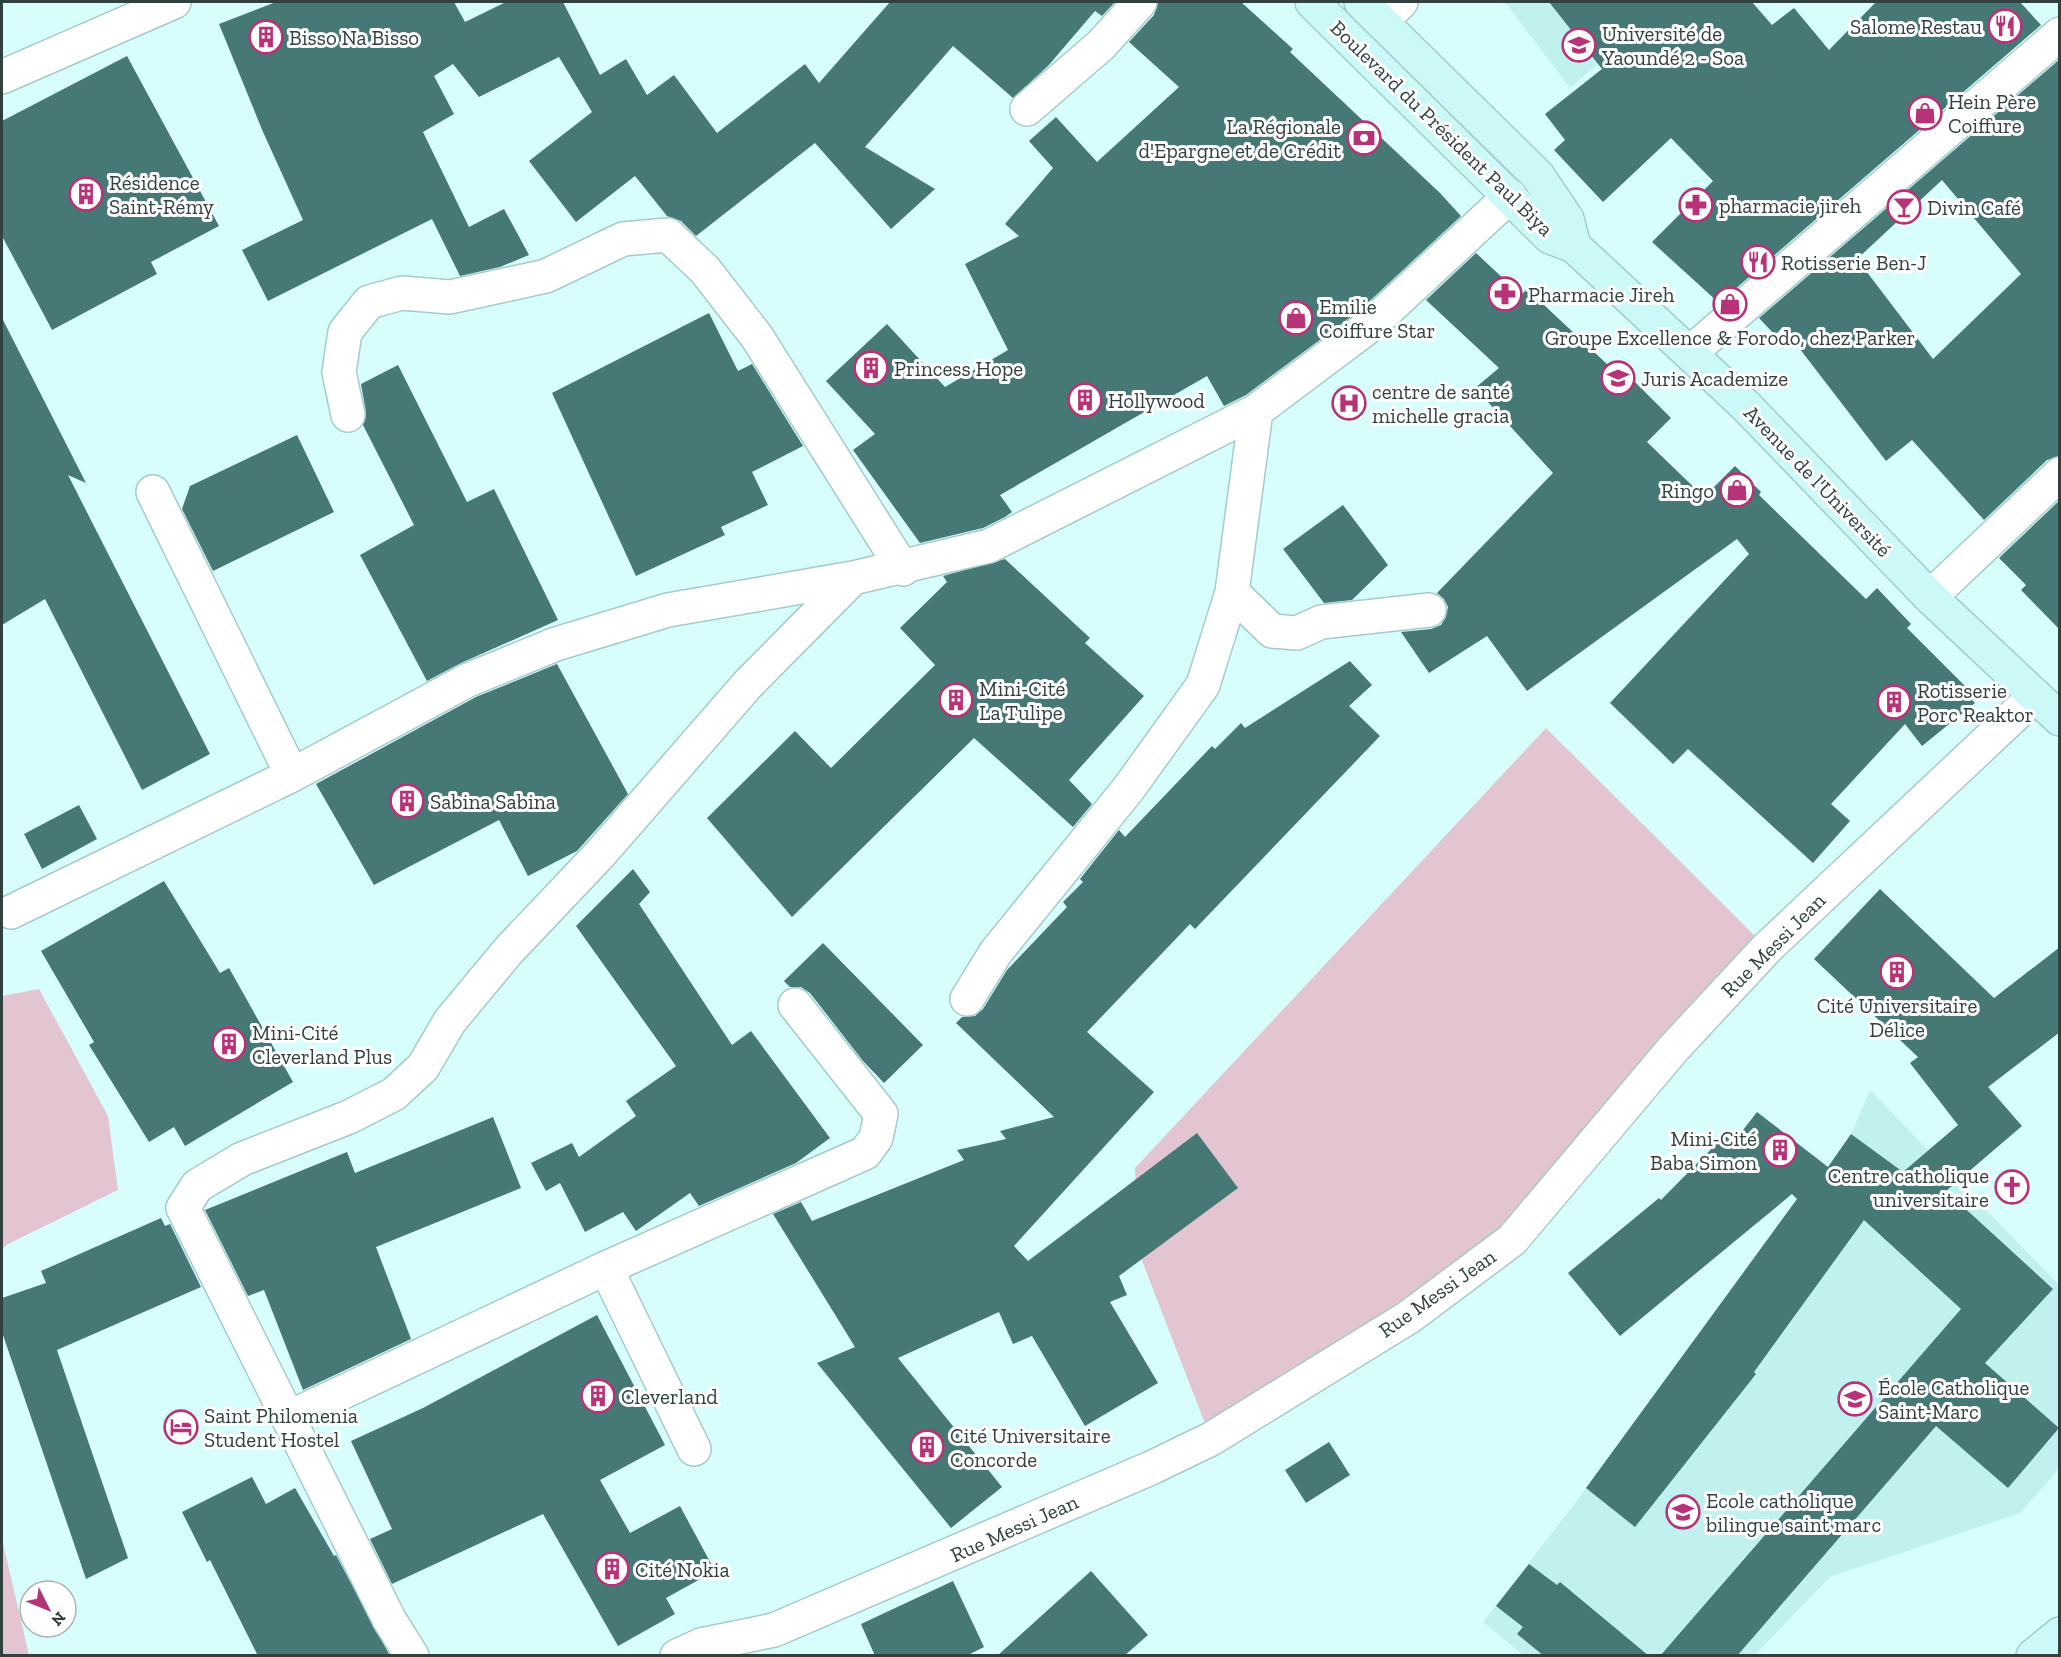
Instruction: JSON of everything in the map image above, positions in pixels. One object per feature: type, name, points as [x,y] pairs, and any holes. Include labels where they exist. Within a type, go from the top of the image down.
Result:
[{"type":"main road","name":"Boulevard du Président Paul Biya","points":[[1312,2],[1550,237],[1574,246]]},
{"type":"main road","name":"Boulevard du Président Paul Biya","points":[[1381,8],[1538,176],[1567,219],[1574,246]]},
{"type":"main road","name":"Avenue de l'Université","points":[[1574,246],[1746,405],[1930,597],[2060,719]]},
{"type":"main road","points":[[2033,1656],[2060,1634]]},
{"type":"street","points":[[2,77],[174,2]]},
{"type":"street","points":[[1027,109],[1101,45],[1140,2]]},
{"type":"street","points":[[1691,352],[2060,34]]},
{"type":"street","points":[[11,912],[292,775],[468,680],[556,644],[668,610],[903,568],[989,546],[1256,411],[1372,324],[1510,196]]},
{"type":"street","points":[[348,415],[339,372],[345,332],[369,302],[402,293],[450,297],[546,276],[623,239],[668,235],[705,270],[757,337],[903,568]]},
{"type":"street","points":[[967,999],[996,952],[1129,788],[1203,685],[1232,592],[1256,411]]},
{"type":"street","points":[[1930,597],[2060,474]]},
{"type":"street","points":[[153,492],[292,775]]},
{"type":"street","points":[[412,1656],[388,1619],[183,1208],[184,1203],[197,1186],[242,1159],[349,1117],[394,1094],[423,1067],[450,1021],[509,950],[601,853],[748,684],[852,578]]},
{"type":"street","points":[[1232,592],[1272,631],[1297,633],[1321,622],[1429,610]]},
{"type":"street","name":"Rue Messi Jean","points":[[677,1656],[701,1645],[774,1630],[1161,1463],[1211,1439],[1409,1317],[1512,1240],[1674,1048],[1767,948],[2035,696]]},
{"type":"street","points":[[288,1418],[606,1268],[865,1153],[876,1138],[881,1114],[795,1005]]},
{"type":"street","points":[[606,1268],[694,1449]]},
{"type":"shaded area","name":"Université de Yaoundé 2 - Soa","points":[[1505,2],[1670,2],[1570,88]]},
{"type":"shaded area","points":[[1546,728],[1767,948],[1512,1240],[1211,1439],[1139,1253],[1135,1168]]},
{"type":"shaded area","points":[[39,989],[108,1116],[118,1190],[6,1245],[2,1250],[2,996]]},
{"type":"shaded area","name":"École Catholique Saint-Marc","points":[[1870,1090],[2059,1285],[2059,1469],[2020,1513],[1830,1577],[1755,1655],[1523,1655],[1483,1622],[1717,1320],[1851,1135]]},
{"type":"shaded area","points":[[2,1539],[18,1608],[18,1639],[25,1639],[29,1655],[2,1655]]},
{"type":"building","points":[[276,2],[454,2],[465,22],[506,2],[563,2],[600,75],[626,59],[647,95],[674,75],[717,133],[805,64],[819,83],[890,2],[1115,2],[1102,16],[1095,11],[1048,66],[1013,98],[953,46],[865,147],[935,189],[891,229],[815,143],[696,236],[681,221],[667,216],[635,176],[576,222],[529,161],[592,112],[559,57],[479,97],[453,64],[434,76],[454,114],[423,132],[469,227],[504,209],[529,255],[500,267],[460,276],[432,219],[268,301],[242,250],[303,220],[263,132],[219,24]]},
{"type":"building","points":[[1158,2],[1241,2],[1293,49],[1290,52],[1440,193],[1461,216],[1360,310],[1246,395],[1224,406],[1207,376],[1000,495],[1012,512],[1005,517],[983,528],[920,543],[853,450],[875,434],[826,381],[887,324],[945,387],[1008,350],[965,264],[1019,236],[1005,224],[1053,168],[1029,141],[1056,117],[1097,162],[1179,87],[1129,42],[1154,15]]},
{"type":"building","points":[[1549,2],[1752,2],[1772,25],[1794,8],[1829,50],[1876,2],[2020,2],[2041,25],[1719,303],[1652,242],[1713,181],[1671,138],[1603,202],[1554,150],[1565,140],[1545,114],[1602,69]]},
{"type":"building","points":[[127,56],[219,226],[151,262],[157,274],[52,330],[2,236],[2,121]]},
{"type":"building","points":[[2060,59],[2060,456],[2047,460],[1984,520],[1912,440],[1886,461],[1783,327],[1775,335],[1759,318]],"holes":[[[1942,180],[2021,274],[1933,359],[1857,259]]]},
{"type":"building","points":[[1476,253],[1521,295],[1527,289],[1609,366],[1614,361],[1671,418],[1647,442],[1704,497],[1735,466],[1761,492],[1759,495],[1866,599],[1877,588],[1911,624],[1907,628],[1966,687],[1963,690],[1975,703],[1922,746],[1905,724],[1831,804],[1850,821],[1813,863],[1688,749],[1673,764],[1610,703],[1749,554],[1737,539],[1527,691],[1487,636],[1429,673],[1401,632],[1431,629],[1441,625],[1448,607],[1437,593],[1553,473],[1475,388],[1499,368],[1426,300]]},
{"type":"building","points":[[709,313],[738,371],[752,364],[803,446],[752,472],[768,505],[721,527],[725,535],[636,576],[552,393]]},
{"type":"building","points":[[2,318],[86,483],[68,475],[210,754],[142,790],[45,599],[2,625]]},
{"type":"building","points":[[398,365],[467,502],[494,489],[558,620],[461,663],[427,681],[360,555],[414,525],[363,425],[366,412],[361,384]]},
{"type":"building","points":[[297,435],[334,512],[213,571],[182,509],[190,486]]},
{"type":"building","points":[[2060,500],[2060,630],[2021,590],[2026,585],[1999,558]]},
{"type":"building","points":[[1343,505],[1388,565],[1352,600],[1324,603],[1283,549]]},
{"type":"building","points":[[1005,559],[1090,638],[1085,643],[1144,696],[1069,780],[1092,804],[1073,827],[974,738],[792,917],[707,818],[795,731],[831,768],[935,665],[900,628],[947,582],[943,576]]},
{"type":"building","points":[[1350,661],[1372,685],[1349,706],[1380,736],[1195,929],[1190,924],[1087,1032],[1154,1092],[1014,1246],[1028,1261],[1197,1133],[1238,1188],[1119,1276],[1127,1295],[1110,1302],[1158,1383],[1085,1426],[1032,1336],[1013,1344],[999,1312],[898,1358],[1002,1487],[951,1528],[817,1363],[855,1347],[773,1214],[801,1202],[812,1221],[964,1160],[957,1150],[1006,1139],[1000,1131],[1054,1117],[956,1023],[962,1017],[975,1016],[983,1009],[1007,970],[1067,907],[1063,902],[1083,882],[1080,879],[1119,830],[1125,837],[1212,746],[1215,749],[1241,723],[1245,728]]},
{"type":"building","points":[[557,664],[628,794],[577,851],[528,876],[499,820],[374,885],[316,784],[476,697]]},
{"type":"building","points":[[79,805],[97,839],[42,869],[24,834]]},
{"type":"building","points":[[633,869],[650,892],[639,904],[732,1045],[751,1031],[830,1138],[796,1163],[699,1206],[690,1193],[636,1231],[623,1212],[585,1232],[560,1183],[546,1191],[531,1163],[572,1143],[579,1157],[636,1116],[626,1101],[676,1066],[576,926]]},
{"type":"building","points":[[164,881],[220,973],[229,968],[293,1082],[185,1146],[174,1127],[149,1142],[89,1045],[94,1042],[41,951]]},
{"type":"building","points":[[1880,889],[1994,998],[2060,947],[2060,1032],[1988,1087],[2022,1126],[1946,1191],[2053,1289],[1985,1363],[2059,1428],[2008,1488],[1936,1426],[1737,1656],[1660,1656],[1961,1309],[1864,1220],[1754,1372],[1756,1374],[1635,1527],[1586,1488],[1797,1199],[1792,1194],[1620,1336],[1568,1273],[1659,1198],[1661,1200],[1725,1135],[1733,1143],[1757,1112],[1828,1167],[1851,1134],[1903,1172],[1958,1125],[1910,1063],[1918,1057],[1814,959]]},
{"type":"building","points":[[823,943],[923,1045],[884,1083],[863,1061],[810,993],[801,987],[790,987],[784,981]]},
{"type":"building","points":[[493,1117],[521,1188],[376,1247],[411,1339],[303,1390],[264,1290],[248,1296],[205,1210],[347,1152],[355,1173]]},
{"type":"building","points":[[161,1218],[165,1226],[170,1224],[201,1287],[57,1350],[128,1558],[86,1579],[2,1332],[2,1298],[46,1283],[41,1271]]},
{"type":"building","points":[[597,1315],[665,1445],[600,1480],[630,1533],[680,1506],[715,1571],[666,1598],[675,1614],[618,1646],[543,1514],[392,1584],[370,1539],[392,1529],[351,1441],[423,1408]]},
{"type":"building","points":[[1329,1442],[1350,1475],[1306,1503],[1285,1470]]},
{"type":"building","points":[[252,1477],[266,1504],[295,1488],[334,1556],[336,1555],[390,1656],[258,1656],[210,1560],[207,1562],[182,1512]]},
{"type":"building","points":[[1529,1564],[1557,1585],[1560,1582],[1649,1656],[1544,1656],[1517,1634],[1523,1627],[1496,1606]]},
{"type":"building","points":[[1091,1571],[1148,1635],[1124,1656],[997,1656]]},
{"type":"building","points":[[953,1581],[984,1647],[966,1656],[875,1656],[861,1624]]},
{"type":"place","name":"Salome Restau","points":[[2005,26]]},
{"type":"place","name":"Bisso Na Bisso","points":[[266,37]]},
{"type":"place","name":"Université de Yaoundé 2 - Soa","points":[[1579,45]]},
{"type":"place","name":"Hein Père Coiffure","points":[[1925,113]]},
{"type":"place","name":"La Régionale d'Epargne et de Crédit","points":[[1364,138]]},
{"type":"place","name":"Résidence Saint-Rémy","points":[[86,194]]},
{"type":"place","name":"pharmacie jireh","points":[[1696,205]]},
{"type":"place","name":"Divin Café","points":[[1904,207]]},
{"type":"place","name":"Rotisserie Ben-J","points":[[1758,262]]},
{"type":"place","name":"Pharmacie Jireh","points":[[1505,294]]},
{"type":"place","name":"Groupe Excellence & Forodo, chez Parker","points":[[1730,304]]},
{"type":"place","name":"Emilie Coiffure Star","points":[[1296,318]]},
{"type":"place","name":"Princess Hope","points":[[871,368]]},
{"type":"place","name":"Juris Academize","points":[[1618,378]]},
{"type":"place","name":"Hollywood","points":[[1085,400]]},
{"type":"place","name":"centre de santé michelle gracia","points":[[1349,403]]},
{"type":"place","name":"Ringo","points":[[1737,490]]},
{"type":"place","name":"Mini-Cité La Tulipe","points":[[956,700]]},
{"type":"place","name":"Rotisserie Porc Reaktor","points":[[1894,702]]},
{"type":"place","name":"Sabina Sabina","points":[[407,801]]},
{"type":"place","name":"Cité Universitaire Délice","points":[[1897,972]]},
{"type":"place","name":"Mini-Cité Cleverland Plus","points":[[229,1044]]},
{"type":"place","name":"Mini-Cité Baba Simon","points":[[1780,1150]]},
{"type":"place","name":"Centre catholique universitaire","points":[[2012,1187]]},
{"type":"place","name":"Cleverland","points":[[598,1396]]},
{"type":"place","name":"École Catholique Saint-Marc","points":[[1855,1399]]},
{"type":"place","name":"Saint Philomenia Student Hostel","points":[[181,1427]]},
{"type":"place","name":"Cité Universitaire Concorde","points":[[927,1447]]},
{"type":"place","name":"Ecole catholique bilingue saint marc","points":[[1683,1512]]},
{"type":"place","name":"Cité Nokia","points":[[612,1569]]}]
